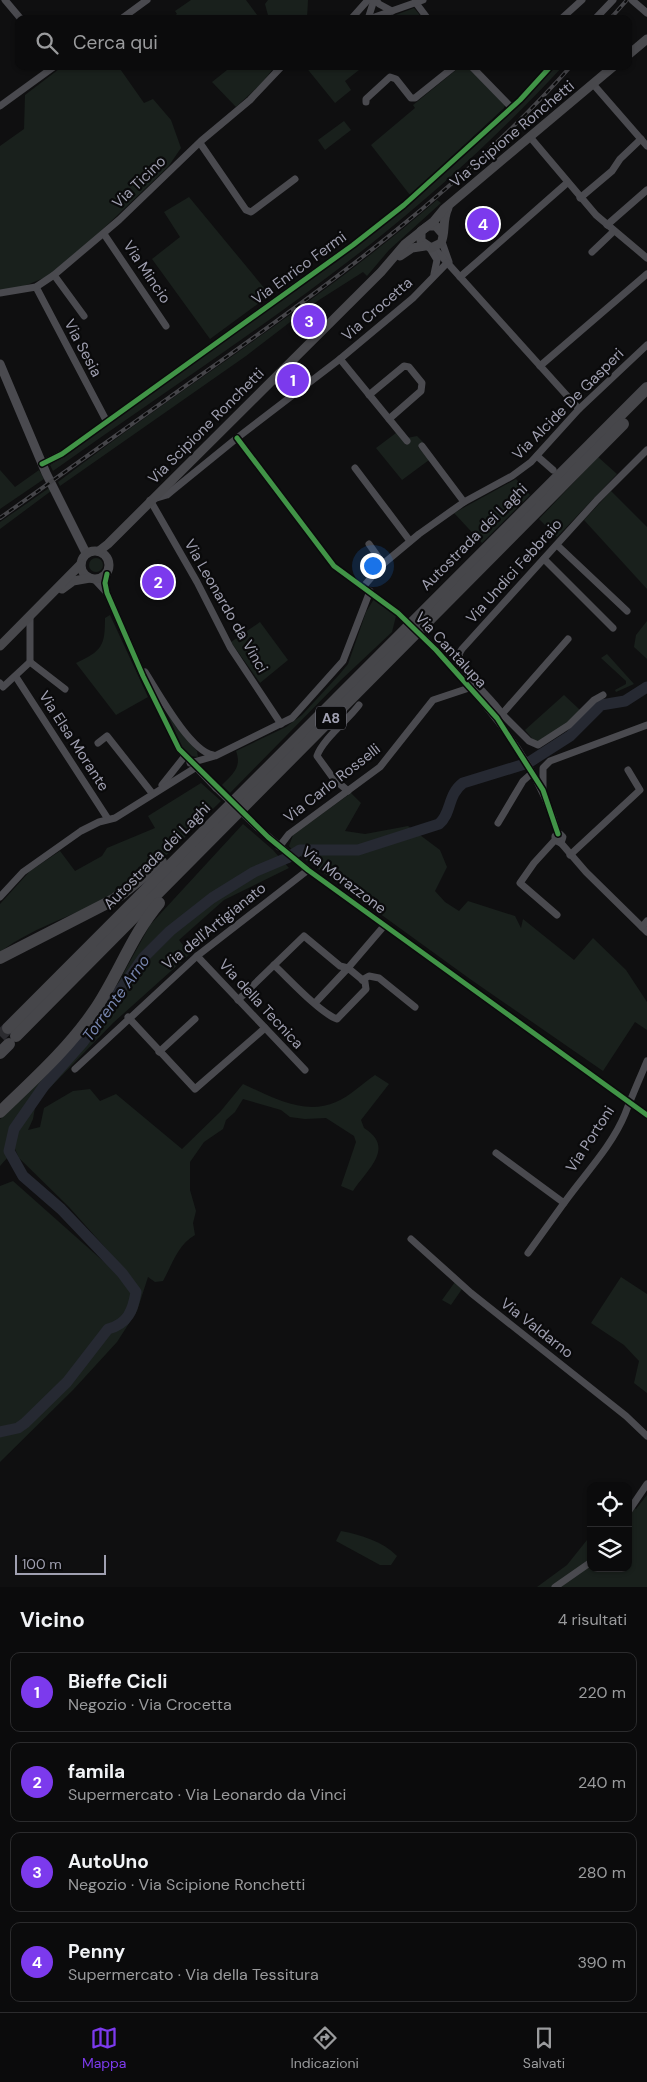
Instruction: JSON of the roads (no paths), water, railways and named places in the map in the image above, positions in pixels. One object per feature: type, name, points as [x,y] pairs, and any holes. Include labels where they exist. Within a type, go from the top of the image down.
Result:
[{"type":"highway","name":"Autostrada dei Laghi","points":[[8,1040],[361,674],[647,388]]},
{"type":"highway","name":"Autostrada dei Laghi","points":[[8,1040],[286,764],[647,400]]},
{"type":"highway","points":[[0,958],[102,906],[139,882],[331,698],[361,674]]},
{"type":"highway","points":[[0,1112],[32,1081],[93,1012],[137,931],[153,910],[257,800],[286,764]]},
{"type":"main road","points":[[632,52],[647,39]]},
{"type":"main road","name":"Via Scipione Ronchetti","points":[[99,551],[390,263],[400,250],[451,204],[609,70]]},
{"type":"main road","name":"Via Scipione Ronchetti","points":[[390,263],[412,248],[429,247],[442,237],[445,214],[451,204]]},
{"type":"main road","points":[[429,247],[420,238],[424,228],[434,225],[442,237]]},
{"type":"main road","name":"Via Scipione Ronchetti","points":[[109,560],[113,547],[127,525]]},
{"type":"main road","points":[[0,646],[40,607],[69,583],[92,579],[106,574],[110,567],[109,560],[99,551],[86,553],[81,564],[52,590],[40,607]]},
{"type":"main road","points":[[81,564],[83,572],[92,579]]},
{"type":"street","points":[[5,0],[18,15]]},
{"type":"street","points":[[126,15],[147,0]]},
{"type":"street","points":[[370,15],[375,0],[393,11]]},
{"type":"street","points":[[381,15],[424,0]]},
{"type":"street","points":[[565,15],[582,0]]},
{"type":"street","points":[[599,15],[613,0]]},
{"type":"street","points":[[632,0],[647,13]]},
{"type":"street","points":[[354,15],[366,3]]},
{"type":"street","points":[[362,15],[366,3]]},
{"type":"street","points":[[416,3],[425,15]]},
{"type":"street","points":[[0,106],[50,70]]},
{"type":"street","name":"Via Ticino","points":[[0,293],[36,288],[54,275],[104,234],[200,143],[250,100],[278,70]]},
{"type":"street","points":[[366,102],[366,99],[390,77],[396,79],[411,98],[415,98],[450,70]]},
{"type":"street","points":[[475,70],[511,107]]},
{"type":"street","name":"Via Enrico Fermi","points":[[42,464],[62,454],[107,422],[352,245],[411,199],[511,107],[547,70]]},
{"type":"street","points":[[593,84],[647,146]]},
{"type":"street","points":[[530,137],[580,198],[607,225],[647,258]]},
{"type":"street","points":[[580,198],[612,171],[621,157],[641,140]]},
{"type":"street","points":[[200,143],[246,210],[251,212],[295,179]]},
{"type":"street","points":[[460,277],[567,183]]},
{"type":"street","points":[[607,225],[647,190]]},
{"type":"street","points":[[592,252],[614,231]]},
{"type":"street","name":"Via Mincio","points":[[104,234],[166,326]]},
{"type":"street","points":[[442,237],[449,265]]},
{"type":"street","points":[[429,247],[449,265],[579,409]]},
{"type":"street","name":"Via Crocetta","points":[[429,247],[437,260],[436,269],[431,279]]},
{"type":"street","name":"Via Crocetta","points":[[150,500],[167,495],[237,438],[340,359],[449,265]]},
{"type":"street","points":[[540,366],[647,274]]},
{"type":"street","points":[[54,275],[84,316]]},
{"type":"street","name":"Via Sesia","points":[[36,288],[107,422]]},
{"type":"street","name":"Via Alcide De Gasperi","points":[[155,791],[193,766],[292,718],[343,661],[366,589],[383,564],[410,541],[464,502],[517,473],[536,456],[579,409],[647,345]]},
{"type":"street","name":"Via Crocetta","points":[[340,359],[407,441]]},
{"type":"street","points":[[0,364],[42,464],[86,553]]},
{"type":"street","points":[[369,395],[404,366],[409,368],[422,383],[421,391],[389,419]]},
{"type":"street","name":"Via Cantalupa","points":[[237,438],[334,566],[398,612],[469,688],[529,741],[538,745],[569,725],[580,716],[587,706],[603,696]]},
{"type":"street","points":[[422,446],[464,502]]},
{"type":"street","name":"Via Undici Febbraio","points":[[499,716],[462,666],[460,654],[597,500],[647,450]]},
{"type":"street","points":[[536,456],[553,470]]},
{"type":"street","points":[[355,468],[410,541]]},
{"type":"street","name":"Via Leonardo da Vinci","points":[[150,500],[197,582],[230,647],[281,724]]},
{"type":"street","points":[[369,544],[383,564]]},
{"type":"street","points":[[557,546],[627,611]]},
{"type":"street","points":[[544,559],[613,628]]},
{"type":"street","points":[[106,574],[107,593]]},
{"type":"street","points":[[92,579],[107,593]]},
{"type":"street","name":"Via Morazzone","points":[[107,593],[179,749],[193,766],[279,847],[308,870],[647,1115]]},
{"type":"street","points":[[0,683],[2,686],[16,677],[30,662],[30,617]]},
{"type":"street","points":[[499,716],[568,639]]},
{"type":"street","points":[[135,655],[169,709],[200,750],[215,756]]},
{"type":"street","name":"Via Elsa Morante","points":[[30,662],[65,689]]},
{"type":"street","name":"Via Elsa Morante","points":[[16,677],[108,819]]},
{"type":"street","name":"Via Carlo Rosselli","points":[[279,847],[290,834],[388,759],[433,700],[469,688]]},
{"type":"street","points":[[348,791],[333,778],[317,756],[322,746],[348,720],[359,705]]},
{"type":"street","points":[[160,710],[169,709]]},
{"type":"street","name":"Via Cantalupa","points":[[499,716],[520,756],[543,790],[558,839],[570,855],[645,927]]},
{"type":"street","points":[[543,790],[543,768],[550,761],[647,725]]},
{"type":"street","points":[[98,743],[108,736],[155,791]]},
{"type":"street","points":[[0,898],[23,872],[47,854],[82,831],[99,822],[115,818],[155,791],[185,756]]},
{"type":"street","points":[[570,855],[640,790],[628,770]]},
{"type":"street","points":[[498,823],[530,771]]},
{"type":"street","points":[[556,915],[520,883],[534,863],[558,839]]},
{"type":"street","name":"Via dell'Artigianato","points":[[75,1069],[128,1017],[196,956],[308,870]]},
{"type":"street","points":[[315,1003],[384,926]]},
{"type":"street","points":[[238,1000],[274,965],[304,936],[340,966],[348,968],[365,982],[366,989],[337,1019],[330,1016],[274,965]]},
{"type":"street","name":"Via della Tecnica","points":[[196,956],[305,1070]]},
{"type":"street","points":[[362,980],[369,976],[379,978],[415,1007]]},
{"type":"street","points":[[128,1017],[158,1052],[195,1089],[265,1028]]},
{"type":"street","points":[[158,1052],[195,1019]]},
{"type":"street","name":"Via Portoni","points":[[528,1253],[610,1140],[625,1114],[628,1101],[647,1060]]},
{"type":"street","points":[[496,1152],[564,1203]]},
{"type":"street","name":"Via Valdarno","points":[[411,1240],[472,1294],[626,1416],[647,1436]]},
{"type":"street","points":[[632,1506],[647,1484]]},
{"type":"street","points":[[555,1587],[587,1565]]},
{"type":"waterway","name":"Torrente Arno","points":[[0,1432],[18,1428],[25,1423],[67,1382],[108,1329],[115,1327],[125,1320],[133,1305],[136,1292],[122,1273],[61,1209],[23,1176],[9,1151],[14,1129],[44,1086],[83,1042],[143,958],[170,931],[212,898],[254,872],[287,858],[300,850],[358,850],[439,824],[446,815],[454,793],[463,783],[528,763],[570,736],[601,705],[625,701],[647,687]]},
{"type":"tunnel","points":[[0,1036],[8,1028]]},
{"type":"railway","points":[[614,15],[627,0]]},
{"type":"railway","points":[[0,518],[342,273],[438,195],[484,154],[529,111],[567,70]]},
{"type":"place","name":"Penny","points":[[483,224]]},
{"type":"place","name":"AutoUno","points":[[309,321]]},
{"type":"place","name":"Bieffe Cicli","points":[[293,380]]},
{"type":"place","name":"famila","points":[[158,582]]}]
